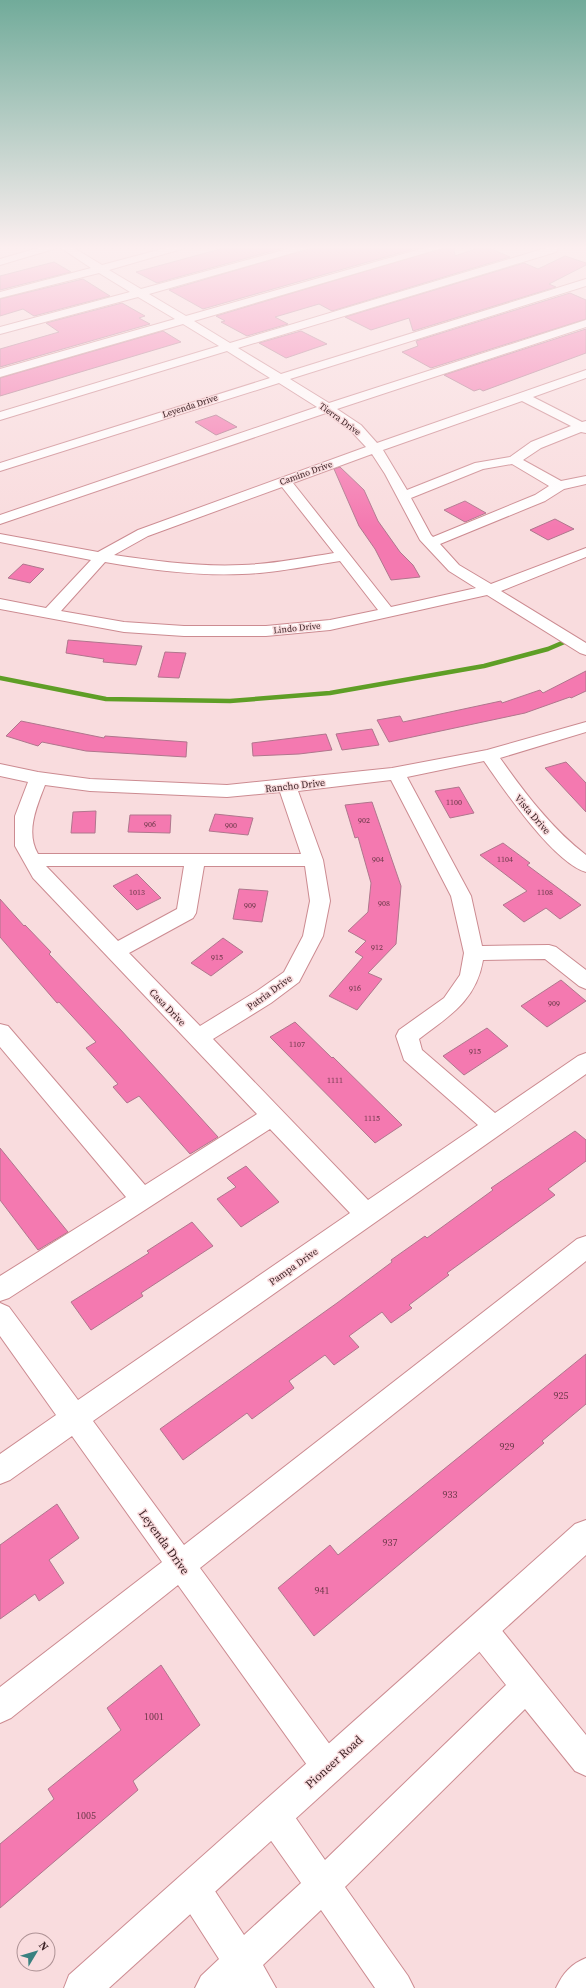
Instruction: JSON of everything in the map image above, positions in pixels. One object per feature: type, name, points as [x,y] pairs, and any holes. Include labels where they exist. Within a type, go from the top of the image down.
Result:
[{"type":"main road","name":"Pioneer Road","points":[[99,1982],[193,1888],[586,1535]]},
{"type":"street","points":[[0,373],[113,341]]},
{"type":"street","name":"Tierra Drive","points":[[215,341],[327,408],[356,428],[375,448],[392,474],[425,537],[454,568],[586,650]]},
{"type":"street","points":[[0,416],[247,341]]},
{"type":"street","name":"Leyenda Drive","points":[[0,467],[397,341]]},
{"type":"street","points":[[0,520],[327,408],[532,341]]},
{"type":"street","name":"Camino Drive","points":[[50,613],[102,557],[143,533],[375,448],[586,374]]},
{"type":"street","points":[[522,396],[585,427]]},
{"type":"street","points":[[403,496],[480,466],[514,460],[536,445],[585,427]]},
{"type":"street","points":[[514,460],[559,486]]},
{"type":"street","points":[[431,543],[540,498],[559,486],[586,480]]},
{"type":"street","points":[[285,481],[388,613]]},
{"type":"street","points":[[0,538],[164,567],[229,570],[274,568],[343,556]]},
{"type":"street","name":"Lindo Drive","points":[[0,604],[124,627],[184,631],[259,631],[330,625],[490,590],[586,552]]},
{"type":"street","points":[[563,636],[586,630]]},
{"type":"street","name":"Rancho Drive","points":[[0,770],[38,778],[90,785],[227,791],[287,786],[396,773],[489,755],[586,727]]},
{"type":"street","name":"Vista Drive","points":[[489,755],[518,798],[545,830],[586,865]]},
{"type":"street","points":[[396,773],[461,896],[474,953],[470,976],[451,1004],[406,1036],[412,1054],[494,1126]]},
{"type":"street","name":"Casa Drive","points":[[38,778],[24,816],[24,846],[40,873],[367,1215]]},
{"type":"street","name":"Patria Drive","points":[[198,1038],[264,997],[292,977],[313,936],[320,901],[313,860],[287,786]]},
{"type":"street","points":[[31,860],[313,860]]},
{"type":"street","points":[[115,952],[186,912],[195,860]]},
{"type":"street","points":[[474,953],[549,952],[586,981]]},
{"type":"street","points":[[0,1032],[142,1199]]},
{"type":"street","name":"Pampa Drive","points":[[0,1470],[586,1062]]},
{"type":"street","points":[[0,1290],[272,1116]]},
{"type":"street","points":[[0,1707],[586,1247]]},
{"type":"street","name":"Leyenda Drive","points":[[0,1315],[328,1768]]},
{"type":"street","points":[[481,1629],[586,1760]]},
{"type":"street","points":[[213,1988],[250,1975],[323,1885],[527,1686]]},
{"type":"street","points":[[274,1816],[396,1988]]},
{"type":"street","points":[[193,1888],[250,1975]]},
{"type":"street","points":[[574,1988],[586,1975]]},
{"type":"building","points":[[29,341],[91,341],[0,367],[0,349]]},
{"type":"building","points":[[129,341],[181,342],[0,396],[0,378]]},
{"type":"building","points":[[267,341],[321,341],[327,344],[286,358],[259,343]]},
{"type":"building","points":[[416,341],[517,341],[431,368],[402,352],[418,346]]},
{"type":"building","points":[[550,341],[586,341],[586,353],[483,391],[480,389],[474,391],[444,375]]},
{"type":"building","points":[[216,415],[237,427],[216,435],[195,422]]},
{"type":"building","points":[[340,467],[364,490],[378,521],[400,552],[413,565],[420,577],[391,580],[375,549],[359,526],[334,469]]},
{"type":"building","points":[[465,501],[486,513],[465,522],[444,510]]},
{"type":"building","points":[[555,519],[574,529],[548,540],[530,530]]},
{"type":"building","points":[[23,564],[44,569],[30,583],[8,578]]},
{"type":"building","points":[[68,640],[142,646],[136,665],[103,662],[104,659],[66,653]]},
{"type":"building","points":[[165,652],[186,653],[179,678],[158,677]]},
{"type":"building","points":[[586,671],[586,691],[571,698],[570,697],[525,713],[389,742],[377,720],[400,716],[403,722],[501,701],[502,703],[540,690],[543,693]]},
{"type":"building","points":[[21,721],[104,738],[105,736],[187,742],[186,757],[86,751],[42,742],[38,746],[6,736]]},
{"type":"building","points":[[372,729],[379,745],[342,750],[336,734]]},
{"type":"building","points":[[326,734],[332,750],[299,754],[253,756],[252,743]]},
{"type":"building","points":[[566,762],[586,783],[586,812],[545,768]]},
{"type":"building","points":[[459,787],[474,813],[450,818],[435,791]]},
{"type":"building","points":[[372,802],[401,886],[396,944],[368,973],[382,979],[357,1010],[329,996],[363,957],[355,952],[366,941],[348,931],[368,912],[371,883],[358,837],[355,838],[345,805]]},
{"type":"building","points":[[96,811],[95,833],[71,833],[73,812]]},
{"type":"building","points":[[215,814],[253,818],[248,835],[209,831]]},
{"type":"building","points":[[130,815],[171,815],[170,833],[128,832]]},
{"type":"building","points":[[503,843],[530,863],[527,865],[581,905],[560,919],[546,908],[524,922],[503,905],[527,891],[480,855]]},
{"type":"building","points":[[137,874],[161,898],[137,910],[113,886]]},
{"type":"building","points":[[239,889],[268,891],[262,922],[233,919]]},
{"type":"building","points":[[0,899],[24,926],[25,925],[51,952],[49,954],[120,1029],[218,1137],[190,1154],[139,1096],[127,1103],[113,1087],[118,1084],[86,1048],[96,1042],[59,1002],[57,1003],[0,937]]},
{"type":"building","points":[[223,938],[243,952],[211,976],[191,963]]},
{"type":"building","points":[[561,980],[586,1001],[547,1027],[521,1006]]},
{"type":"building","points":[[295,1022],[402,1125],[375,1143],[270,1037]]},
{"type":"building","points":[[487,1028],[508,1046],[464,1075],[443,1056]]},
{"type":"building","points":[[575,1131],[586,1140],[586,1161],[548,1189],[555,1195],[447,1273],[449,1275],[409,1305],[412,1308],[391,1323],[382,1312],[349,1336],[359,1347],[334,1365],[325,1355],[289,1381],[294,1388],[252,1419],[247,1413],[183,1460],[160,1429],[337,1303],[392,1262],[391,1260],[425,1236],[427,1238],[493,1190],[491,1188]]},
{"type":"building","points":[[0,1148],[68,1232],[38,1250],[0,1200]]},
{"type":"building","points":[[246,1166],[279,1202],[241,1227],[217,1199],[236,1187],[227,1178]]},
{"type":"building","points":[[192,1222],[213,1246],[141,1293],[143,1296],[91,1330],[71,1302],[149,1253],[147,1251]]},
{"type":"building","points":[[586,1354],[586,1404],[542,1441],[544,1443],[314,1636],[278,1588],[330,1545],[338,1555]]},
{"type":"building","points":[[57,1504],[79,1538],[49,1560],[64,1583],[39,1601],[35,1594],[0,1619],[0,1545]]},
{"type":"building","points":[[161,1665],[200,1725],[133,1781],[138,1790],[0,1908],[0,1844],[54,1799],[48,1789],[121,1730],[107,1708]]},
{"type":"waterway","points":[[0,678],[106,699],[230,701],[330,693],[484,666],[548,649],[569,640]]}]
